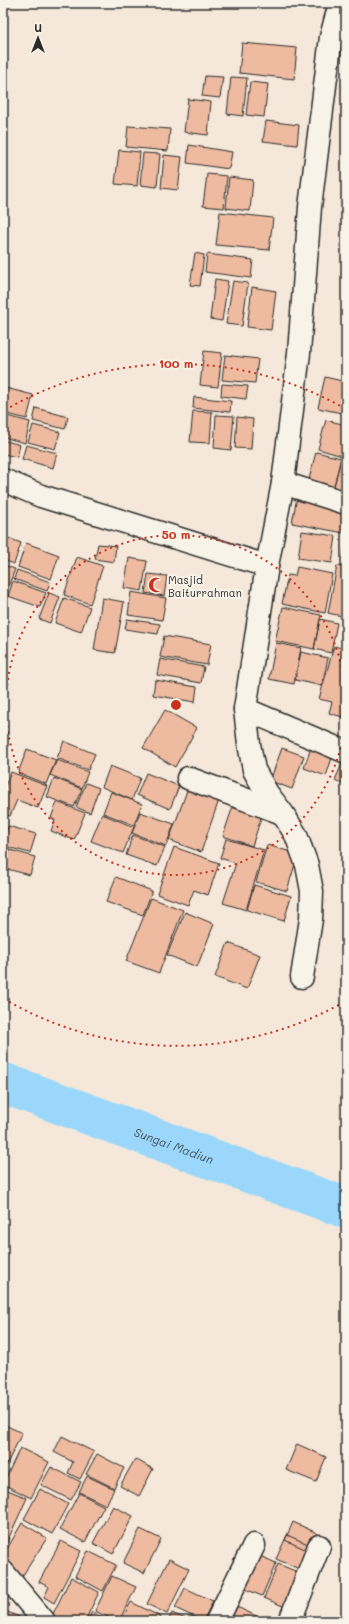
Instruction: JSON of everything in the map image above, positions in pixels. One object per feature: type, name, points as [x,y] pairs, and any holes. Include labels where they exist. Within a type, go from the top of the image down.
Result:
[{"type":"street","points":[[302,978],[311,919],[312,891],[307,865],[296,835],[283,814],[267,793],[254,770],[245,709],[267,566],[283,483],[299,353],[311,199],[331,37],[340,3]]},
{"type":"street","points":[[3,480],[41,496],[267,566]]},
{"type":"street","points":[[283,483],[346,502]]},
{"type":"street","points":[[245,709],[346,752]]},
{"type":"street","points":[[188,778],[283,814]]},
{"type":"street","points":[[217,1621],[254,1545]]},
{"type":"street","points":[[290,1621],[319,1546]]},
{"type":"street","points":[[3,1572],[44,1621]]},
{"type":"building","points":[[242,43],[297,48],[294,79],[239,73]]},
{"type":"building","points":[[205,76],[223,77],[220,98],[202,96]]},
{"type":"building","points":[[231,77],[247,78],[243,116],[227,114]]},
{"type":"building","points":[[250,82],[268,84],[264,117],[246,115]]},
{"type":"building","points":[[188,99],[211,102],[208,135],[184,132]]},
{"type":"building","points":[[266,121],[299,125],[297,145],[263,141]]},
{"type":"building","points":[[128,126],[170,129],[168,151],[126,147]]},
{"type":"building","points":[[189,145],[232,152],[229,169],[187,163]]},
{"type":"building","points":[[119,150],[140,152],[137,186],[115,184]]},
{"type":"building","points":[[143,153],[160,154],[157,187],[140,185]]},
{"type":"building","points":[[164,155],[182,157],[178,190],[161,188]]},
{"type":"building","points":[[207,174],[227,176],[224,208],[203,206]]},
{"type":"building","points":[[229,177],[253,180],[250,211],[226,208]]},
{"type":"building","points":[[220,212],[273,218],[269,250],[216,245]]},
{"type":"building","points":[[195,253],[204,255],[200,286],[190,285]]},
{"type":"building","points":[[207,254],[253,260],[251,278],[205,272]]},
{"type":"building","points":[[215,279],[228,281],[222,321],[210,319]]},
{"type":"building","points":[[233,281],[248,283],[242,326],[226,324]]},
{"type":"building","points":[[252,287],[276,291],[271,330],[247,327]]},
{"type":"building","points":[[204,351],[222,353],[218,387],[200,385]]},
{"type":"building","points":[[225,355],[258,359],[255,383],[222,380]]},
{"type":"building","points":[[325,377],[346,382],[346,414],[318,408]]},
{"type":"building","points":[[222,384],[248,386],[246,399],[221,396]]},
{"type":"building","points":[[6,388],[33,395],[27,419],[3,413],[3,402]]},
{"type":"building","points":[[194,397],[231,401],[230,412],[193,408]]},
{"type":"building","points":[[36,408],[68,417],[65,429],[33,421]]},
{"type":"building","points":[[193,411],[212,412],[210,443],[190,442]]},
{"type":"building","points":[[3,415],[30,422],[25,443],[3,437]]},
{"type":"building","points":[[216,415],[234,416],[231,450],[214,448]]},
{"type":"building","points":[[237,417],[253,419],[251,449],[235,448]]},
{"type":"building","points":[[326,420],[346,425],[346,457],[318,449]]},
{"type":"building","points":[[33,425],[60,432],[55,449],[28,442]]},
{"type":"building","points":[[3,440],[20,445],[17,457],[3,454]]},
{"type":"building","points":[[26,445],[57,453],[53,468],[22,459]]},
{"type":"building","points":[[316,452],[341,458],[332,494],[307,487]]},
{"type":"building","points":[[341,458],[346,460],[346,498],[332,494]]},
{"type":"building","points":[[297,497],[346,505],[344,533],[292,523]]},
{"type":"building","points":[[302,531],[336,536],[332,563],[298,558]]},
{"type":"building","points":[[3,536],[21,543],[14,564],[3,560]]},
{"type":"building","points":[[346,538],[346,557],[343,557]]},
{"type":"building","points":[[26,543],[59,555],[51,579],[18,567]]},
{"type":"building","points":[[98,544],[116,546],[114,562],[95,559]]},
{"type":"building","points":[[77,557],[103,566],[90,604],[64,595]]},
{"type":"building","points":[[129,558],[147,561],[142,591],[124,588]]},
{"type":"building","points":[[3,565],[15,569],[6,593],[3,591]]},
{"type":"building","points":[[337,566],[346,567],[346,617],[328,613]]},
{"type":"building","points":[[297,567],[332,574],[325,613],[282,604],[288,575],[295,576]]},
{"type":"building","points":[[17,570],[50,582],[47,591],[14,579]]},
{"type":"building","name":"Masjid Baiturrahman","points":[[148,574],[167,576],[164,596],[145,593]]},
{"type":"building","points":[[13,581],[46,593],[40,607],[8,596]]},
{"type":"building","points":[[131,592],[166,598],[162,620],[128,615]]},
{"type":"building","points":[[49,593],[60,597],[50,623],[39,619]]},
{"type":"building","points":[[64,598],[90,607],[81,632],[55,623]]},
{"type":"building","points":[[102,598],[124,602],[115,653],[94,650]]},
{"type":"building","points":[[283,607],[321,615],[314,649],[275,641]]},
{"type":"building","points":[[127,619],[160,624],[158,634],[125,629]]},
{"type":"building","points":[[320,619],[337,623],[331,653],[314,649]]},
{"type":"building","points":[[164,636],[211,644],[207,665],[160,657]]},
{"type":"building","points":[[276,643],[301,648],[294,684],[269,679]]},
{"type":"building","points":[[334,646],[346,649],[346,718],[329,713],[332,702],[319,699]]},
{"type":"building","points":[[301,652],[328,658],[322,686],[295,680]]},
{"type":"building","points":[[160,659],[204,667],[201,683],[157,675]]},
{"type":"building","points":[[155,680],[197,687],[195,702],[153,695]]},
{"type":"building","points":[[165,710],[197,728],[175,767],[143,748]]},
{"type":"building","points":[[64,741],[95,754],[88,770],[57,758]]},
{"type":"building","points":[[313,742],[335,749],[326,776],[304,768]]},
{"type":"building","points":[[282,748],[304,756],[292,789],[270,781]]},
{"type":"building","points":[[27,749],[56,760],[46,784],[18,773]]},
{"type":"building","points":[[346,755],[346,785],[335,780]]},
{"type":"building","points":[[57,760],[88,772],[82,788],[50,775]]},
{"type":"building","points":[[110,766],[140,778],[132,800],[102,787]]},
{"type":"building","points":[[11,772],[47,786],[38,808],[17,800],[10,816],[3,814],[3,791]]},
{"type":"building","points":[[146,773],[179,786],[170,809],[137,795]]},
{"type":"building","points":[[54,778],[82,789],[74,807],[47,797]]},
{"type":"building","points":[[86,783],[99,788],[90,813],[76,807]]},
{"type":"building","points":[[189,785],[220,797],[201,852],[169,840]]},
{"type":"building","points":[[111,792],[142,804],[134,825],[103,813]]},
{"type":"building","points":[[57,802],[85,813],[74,840],[51,831],[55,820],[51,818]]},
{"type":"building","points":[[234,803],[263,812],[252,846],[223,836]]},
{"type":"building","points":[[140,812],[174,824],[166,846],[132,833]]},
{"type":"building","points":[[102,814],[134,827],[123,853],[91,841]]},
{"type":"building","points":[[8,826],[36,834],[30,853],[3,846]]},
{"type":"building","points":[[133,835],[165,847],[157,866],[126,855]]},
{"type":"building","points":[[226,839],[264,850],[246,910],[223,903],[236,863],[220,858]]},
{"type":"building","points":[[267,845],[298,854],[287,891],[256,882]]},
{"type":"building","points":[[174,847],[219,863],[208,895],[194,890],[188,905],[157,894]]},
{"type":"building","points":[[3,848],[35,857],[30,875],[3,868]]},
{"type":"building","points":[[116,877],[152,891],[143,915],[106,902]]},
{"type":"building","points":[[254,885],[291,896],[284,921],[247,910]]},
{"type":"building","points":[[151,898],[183,910],[159,973],[126,961]]},
{"type":"building","points":[[185,912],[214,924],[197,967],[167,955]]},
{"type":"building","points":[[228,943],[260,955],[247,989],[215,977]]},
{"type":"building","points":[[3,1376],[8,1378],[3,1390]]},
{"type":"building","points":[[3,1424],[22,1433],[6,1466],[3,1465]]},
{"type":"building","points":[[62,1436],[94,1452],[80,1479],[68,1473],[73,1462],[54,1452]]},
{"type":"building","points":[[297,1444],[326,1457],[316,1482],[286,1470]]},
{"type":"building","points":[[20,1448],[49,1462],[31,1498],[3,1484]]},
{"type":"building","points":[[97,1454],[124,1468],[114,1488],[86,1474]]},
{"type":"building","points":[[135,1459],[153,1469],[139,1496],[120,1486]]},
{"type":"building","points":[[51,1467],[81,1482],[71,1500],[41,1485]]},
{"type":"building","points":[[87,1476],[114,1489],[106,1505],[79,1492]]},
{"type":"building","points":[[3,1488],[27,1498],[5,1546],[3,1545]]},
{"type":"building","points":[[40,1489],[68,1504],[52,1534],[24,1519]]},
{"type":"building","points":[[79,1493],[104,1506],[85,1542],[60,1529]]},
{"type":"building","points":[[113,1506],[133,1516],[113,1554],[93,1543]]},
{"type":"building","points":[[293,1522],[317,1533],[309,1551],[285,1540]]},
{"type":"building","points":[[22,1523],[47,1538],[21,1578],[3,1559],[3,1556]]},
{"type":"building","points":[[140,1529],[161,1539],[144,1573],[123,1563]]},
{"type":"building","points":[[287,1535],[315,1547],[304,1571],[276,1559]]},
{"type":"building","points":[[61,1541],[81,1551],[54,1603],[44,1597],[49,1587],[39,1582]]},
{"type":"building","points":[[88,1551],[116,1565],[103,1591],[75,1576]]},
{"type":"building","points":[[253,1553],[276,1563],[262,1596],[238,1586]]},
{"type":"building","points":[[169,1559],[189,1569],[167,1614],[147,1604]]},
{"type":"building","points":[[278,1564],[300,1573],[285,1607],[264,1598]]},
{"type":"building","points":[[112,1576],[136,1587],[119,1621],[95,1611]]},
{"type":"building","points":[[71,1577],[99,1592],[85,1621],[77,1621],[73,1619],[72,1621],[61,1621],[52,1616]]},
{"type":"building","points":[[185,1588],[213,1601],[203,1621],[175,1608]]},
{"type":"building","points":[[131,1602],[161,1617],[159,1621],[121,1621]]},
{"type":"building","points":[[237,1607],[267,1621],[230,1621]]},
{"type":"building","points":[[3,1610],[26,1620],[3,1621]]},
{"type":"building","points":[[92,1612],[110,1621],[87,1621]]},
{"type":"building","points":[[172,1613],[190,1621],[168,1621]]},
{"type":"waterway","name":"Sungai Madiun","points":[[3,1083],[346,1208]]},
{"type":"place","name":"Masjid Baiturrahman","points":[[156,585]]}]
